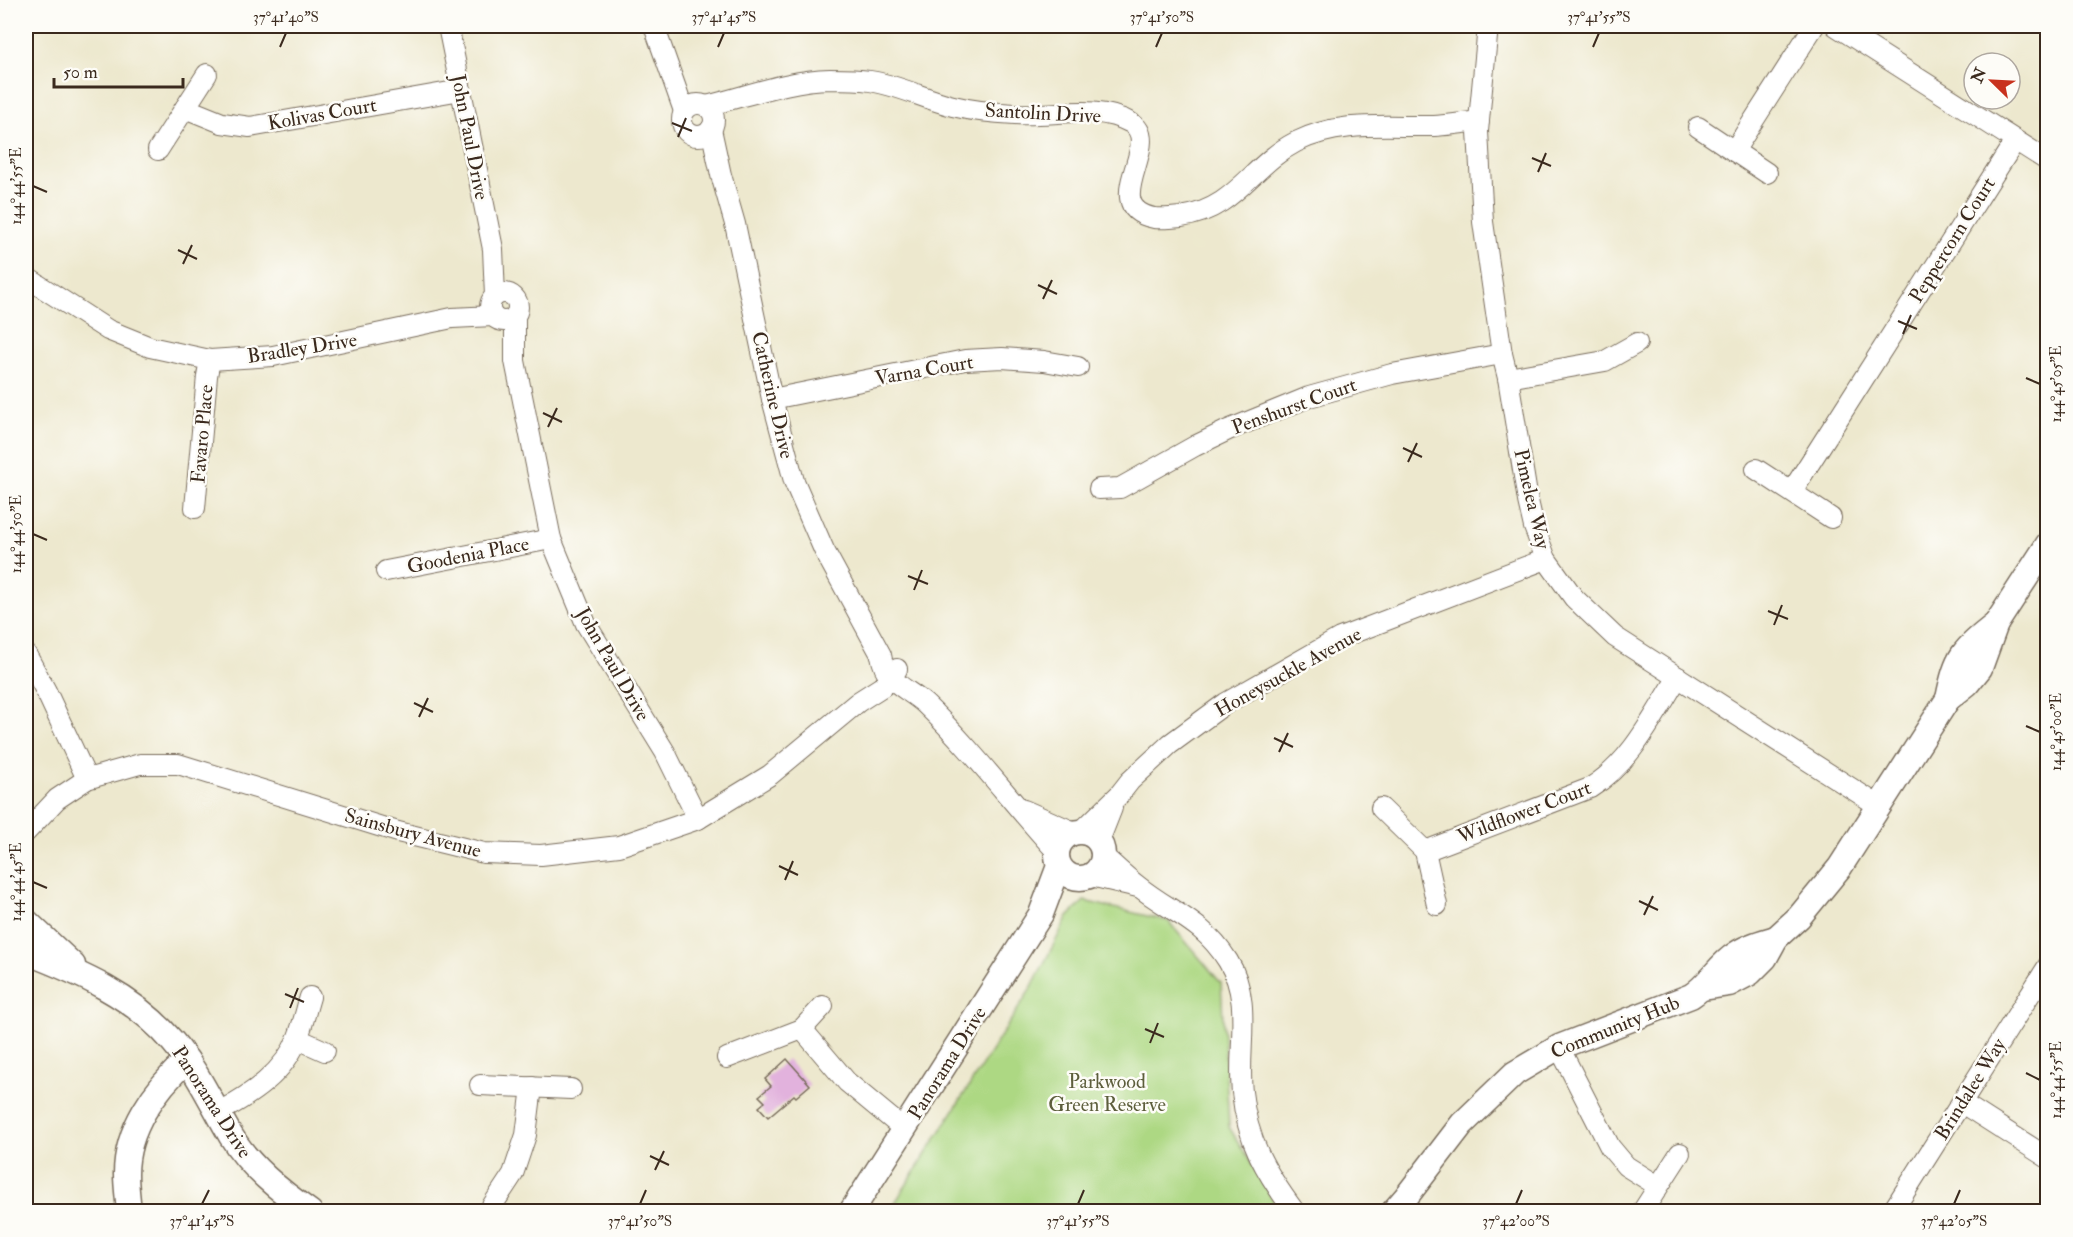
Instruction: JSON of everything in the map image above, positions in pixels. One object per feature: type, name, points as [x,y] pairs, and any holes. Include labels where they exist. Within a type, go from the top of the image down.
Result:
[{"type":"street","name":"John Paul Drive","points":[[448,26],[493,249],[501,307],[515,361],[551,539],[586,624],[665,752],[698,819]]},
{"type":"street","name":"Catherine Drive","points":[[654,26],[665,58],[702,118],[721,174],[735,224],[772,399],[794,481],[824,550],[881,655],[882,667],[892,674]]},
{"type":"street","name":"Pimelea Way","points":[[1488,26],[1479,126],[1483,222],[1502,354],[1528,501],[1546,559],[1574,598],[1604,627],[1879,806]]},
{"type":"street","points":[[1734,151],[1814,26]]},
{"type":"street","points":[[1836,26],[2048,161]]},
{"type":"street","points":[[158,150],[207,74]]},
{"type":"street","name":"Santolin Drive","points":[[702,118],[752,94],[788,83],[830,79],[871,81],[953,106],[993,113],[1019,115],[1077,111],[1111,116],[1131,123],[1140,135],[1141,146],[1130,187],[1132,203],[1135,209],[1144,215],[1162,218],[1189,216],[1213,208],[1231,196],[1260,167],[1278,154],[1296,142],[1326,131],[1353,126],[1479,126]]},
{"type":"street","name":"Kolivas Court","points":[[185,108],[222,123],[250,127],[460,90]]},
{"type":"street","points":[[1698,127],[1767,172]]},
{"type":"street","name":"Peppercorn Court","points":[[1792,491],[2015,141]]},
{"type":"street","name":"Bradley Drive","points":[[26,277],[108,330],[150,347],[210,360],[273,356],[501,307]]},
{"type":"street","points":[[1508,378],[1605,361],[1637,343]]},
{"type":"street","name":"Penshurst Court","points":[[1098,489],[1120,488],[1228,430],[1310,397],[1392,374],[1502,354]]},
{"type":"street","name":"Varna Court","points":[[772,399],[965,360],[1002,358],[1078,367]]},
{"type":"street","name":"Favaro Place","points":[[195,508],[210,360]]},
{"type":"street","points":[[1756,469],[1831,518]]},
{"type":"street","name":"Goodenia Place","points":[[386,571],[551,539]]},
{"type":"street","name":"Community Hub","points":[[1400,1207],[1462,1124],[1515,1072],[1559,1047],[1691,996],[1703,988],[1729,984],[1750,974],[1765,958],[1776,938],[1799,917],[1840,867],[1948,699],[1967,684],[1980,668],[1996,624],[2048,544]]},
{"type":"street","name":"Honeysuckle Avenue","points":[[1080,854],[1130,781],[1170,744],[1217,710],[1340,638],[1546,559]]},
{"type":"street","points":[[26,654],[87,779]]},
{"type":"street","points":[[892,674],[950,728],[1022,809],[1080,854],[1185,916],[1210,937],[1229,963],[1242,1001],[1244,1026],[1241,1060],[1242,1092],[1248,1123],[1261,1161],[1294,1212]]},
{"type":"street","name":"Sainsbury Avenue","points":[[26,832],[57,799],[87,779],[140,764],[178,764],[398,832],[484,853],[541,855],[619,846],[698,819],[770,776],[892,674]]},
{"type":"street","name":"Wildflower Court","points":[[1425,851],[1590,789],[1608,778],[1626,758],[1678,677]]},
{"type":"street","points":[[1381,808],[1425,851],[1437,905]]},
{"type":"street","name":"Panorama Drive","points":[[851,1212],[1080,854]]},
{"type":"street","name":"Panorama Drive","points":[[26,921],[83,975]]},
{"type":"street","name":"Panorama Drive","points":[[26,952],[83,975],[112,991],[142,1012],[173,1041],[192,1067],[232,1138],[255,1167],[288,1197],[310,1212]]},
{"type":"street","name":"Brindalee Way","points":[[1892,1212],[2048,966]]},
{"type":"street","points":[[219,1112],[247,1097],[267,1081],[284,1061],[298,1039],[310,997]]},
{"type":"street","points":[[727,1058],[802,1029],[823,1006]]},
{"type":"street","points":[[802,1029],[847,1082],[905,1130]]},
{"type":"street","points":[[298,1039],[325,1051]]},
{"type":"street","points":[[1559,1047],[1610,1147],[1626,1166],[1659,1186]]},
{"type":"street","points":[[129,1212],[127,1162],[136,1129],[164,1083],[192,1067]]},
{"type":"street","points":[[480,1085],[571,1089]]},
{"type":"street","points":[[488,1212],[513,1174],[526,1135],[532,1087]]},
{"type":"street","points":[[1962,1103],[2048,1158]]},
{"type":"street","points":[[1642,1212],[1680,1153]]},
{"type":"green space","name":"Parkwood Green Reserve","points":[[1084,901],[1168,921],[1221,983],[1229,1127],[1280,1211],[881,1211],[884,1207],[893,1206],[1030,990],[1068,917]]},
{"type":"building","points":[[787,1059],[810,1085],[768,1117],[759,1107],[765,1102],[759,1096],[771,1086],[765,1079]]}]
